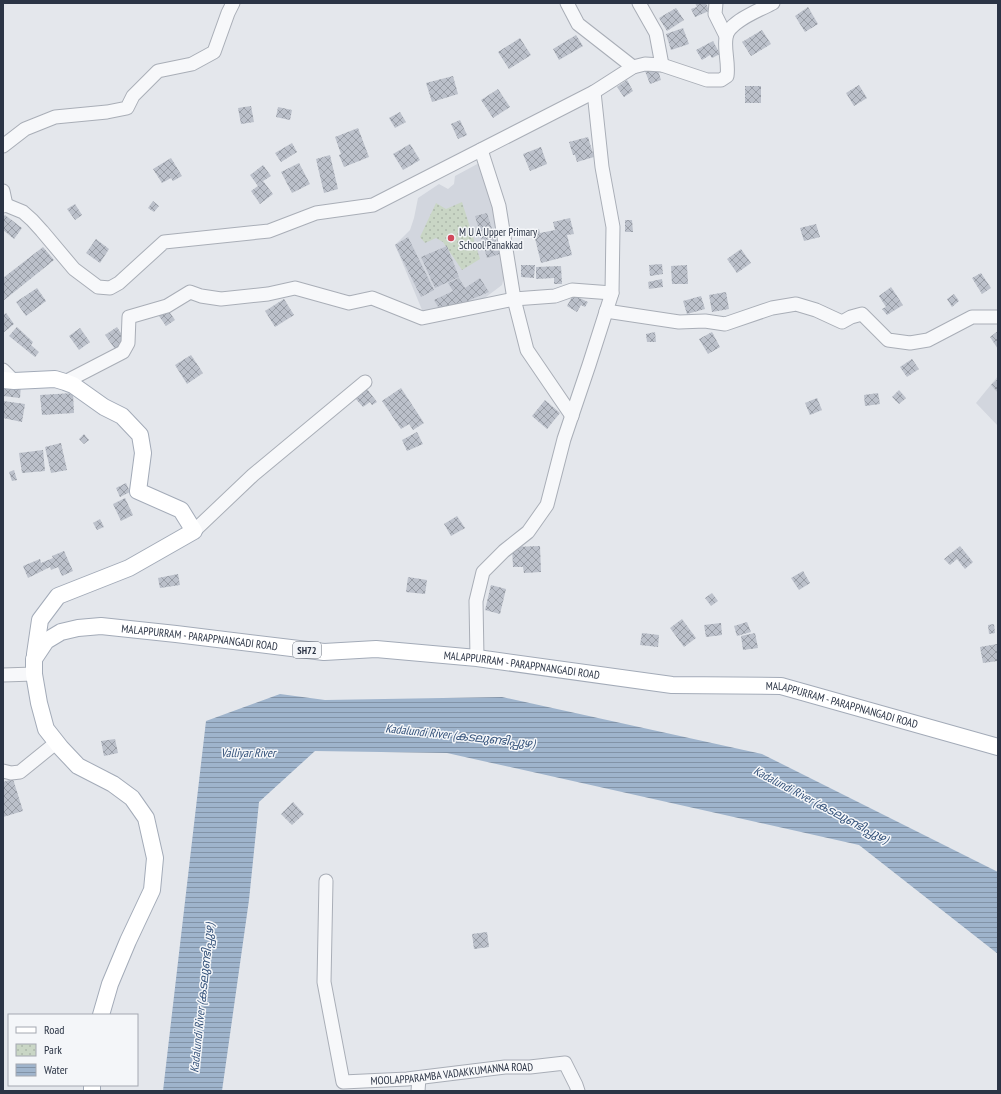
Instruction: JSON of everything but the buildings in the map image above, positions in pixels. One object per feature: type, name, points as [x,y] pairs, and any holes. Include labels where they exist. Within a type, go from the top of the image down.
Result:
[{"type":"main road","points":[[9,381],[56,379],[66,382],[104,407],[122,416],[140,435],[143,452],[138,491],[181,510],[194,531],[129,568],[58,596],[40,620],[34,666],[39,703],[46,729],[78,766],[113,784],[132,798],[146,818],[155,858],[152,890],[110,984],[101,1014]]},
{"type":"main road","name":"MALAPPURRAM - PARAPPNANGADI ROAD","points":[[34,666],[46,641],[61,632],[78,628],[101,626],[324,652],[376,649],[477,658],[672,685],[781,686],[998,747]]},
{"type":"street","points":[[3,146],[24,130],[55,117],[107,112],[127,108],[133,96],[158,71],[192,64],[214,52],[233,3]]},
{"type":"street","points":[[567,3],[578,24],[633,66]]},
{"type":"street","points":[[640,3],[656,33],[662,65]]},
{"type":"street","points":[[3,191],[5,206],[23,212],[32,220],[74,269],[98,287],[110,288],[120,283],[164,242],[269,231],[316,213],[373,205],[594,92],[633,66],[645,64],[662,65],[707,80],[720,80],[727,76],[728,69],[726,36],[715,14],[716,3]]},
{"type":"street","points":[[726,36],[732,26],[773,3]]},
{"type":"street","points":[[477,658],[476,602],[483,572],[504,551],[528,532],[547,505],[564,439],[612,292],[613,227],[602,167],[594,92]]},
{"type":"street","points":[[481,150],[499,206],[514,300],[527,350],[572,416]]},
{"type":"street","points":[[66,382],[123,352],[128,343],[129,317],[167,306],[190,292],[202,296],[221,299],[268,294],[296,288],[349,303],[372,298],[422,318],[514,300],[555,296],[572,290],[612,292]]},
{"type":"street","points":[[606,311],[679,322],[705,321],[725,324],[772,308],[796,304],[816,310],[842,322],[851,317],[862,314],[888,340],[910,343],[928,340],[972,317],[998,317]]},
{"type":"street","points":[[3,370],[9,381]]},
{"type":"street","points":[[194,531],[253,475],[365,382]]},
{"type":"street","points":[[3,675],[34,666]]},
{"type":"street","points":[[3,771],[11,773],[20,772],[56,742]]},
{"type":"street","name":"MOOLAPPARAMBA VADAKKUMANNA ROAD","points":[[326,881],[324,982],[343,1082],[418,1085],[506,1067],[530,1067],[565,1063],[578,1091]]},
{"type":"shaded area","name":"M U A Upper Primary School Panakkad","points":[[481,162],[493,200],[507,266],[502,285],[474,306],[425,317],[395,245],[410,230],[418,198],[439,184],[448,189],[454,184],[455,176]]},
{"type":"shaded area","points":[[998,376],[998,426],[976,403]]},
{"type":"green space","points":[[462,202],[480,259],[462,270],[443,242],[436,238],[425,243],[420,237],[436,203],[446,209]]},
{"type":"water","name":"Valliyar River","points":[[280,694],[325,700],[502,697],[762,754],[998,872],[998,954],[859,845],[447,753],[315,751],[259,802],[249,900],[222,1091],[163,1091],[206,721]]},
{"type":"place","name":"M U A Upper Primary School Panakkad","points":[[451,238]]},
{"type":"water label","name":"Kadalundi River (കടലുണ്ടിപ്പുഴ)","points":[[460,736]]},
{"type":"water label","name":"Kadalundi River (കടലുണ്ടിപ്പുഴ)","points":[[821,805]]},
{"type":"water label","name":"Kadalundi River (കടലുണ്ടിപ്പുഴ)","points":[[202,998]]}]
